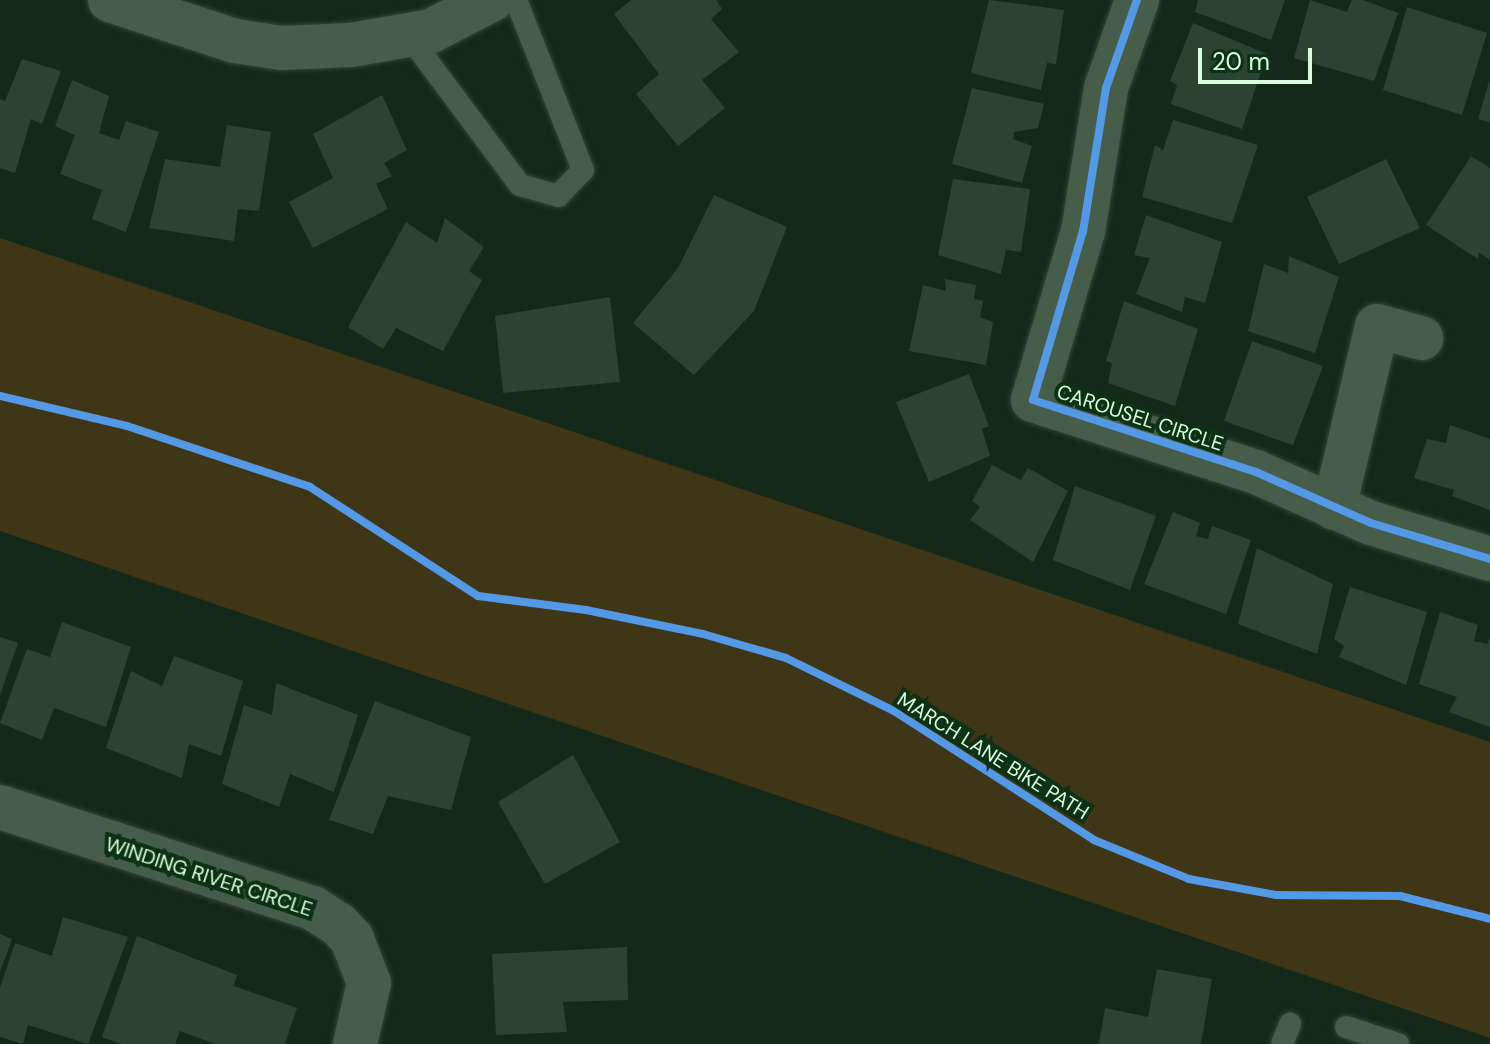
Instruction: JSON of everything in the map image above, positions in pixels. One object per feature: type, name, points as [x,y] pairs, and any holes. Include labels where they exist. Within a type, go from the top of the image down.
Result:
[{"type":"street","points":[[110,0],[235,41],[281,48],[325,48],[431,31],[491,0]]},
{"type":"street","name":"CAROUSEL CIRCLE","points":[[1137,0],[1106,88],[1083,231],[1033,400],[1256,472],[1334,508],[1490,559]]},
{"type":"street","points":[[1334,508],[1377,326],[1421,338]]},
{"type":"street","name":"WINDING RIVER CIRCLE","points":[[0,807],[313,908],[338,924],[352,939],[369,983],[355,1044]]},
{"type":"lane","points":[[408,35],[520,185],[558,196],[583,170],[516,0]]},
{"type":"lane","points":[[1346,1027],[1398,1044]]},
{"type":"shaded area","points":[[0,238],[1490,742],[1490,1038],[0,531]]},
{"type":"building","points":[[631,0],[716,0],[722,9],[711,19],[739,52],[702,80],[725,108],[678,146],[636,94],[659,74],[614,14]]},
{"type":"building","points":[[989,0],[1064,10],[1056,64],[1047,63],[1041,90],[971,73]]},
{"type":"building","points":[[1198,0],[1285,0],[1271,40],[1195,12]]},
{"type":"building","points":[[1310,0],[1347,12],[1352,0],[1363,0],[1398,13],[1374,81],[1294,58]]},
{"type":"building","points":[[1407,7],[1487,33],[1462,115],[1383,90]]},
{"type":"building","points":[[1193,23],[1267,54],[1242,129],[1171,104],[1177,85],[1170,81]]},
{"type":"building","points":[[22,59],[61,71],[42,124],[31,119],[15,173],[0,168],[0,99],[5,101]]},
{"type":"building","points":[[72,80],[109,96],[99,133],[119,140],[126,121],[159,132],[126,232],[92,219],[102,190],[60,174],[75,135],[55,126]]},
{"type":"building","points":[[1490,82],[1490,122],[1478,119]]},
{"type":"building","points":[[972,88],[1044,104],[1038,128],[1014,132],[1013,139],[1032,146],[1022,183],[952,164]]},
{"type":"building","points":[[382,95],[407,150],[384,163],[392,176],[376,184],[388,209],[313,248],[289,202],[333,178],[313,134]]},
{"type":"building","points":[[1173,120],[1258,145],[1232,223],[1142,197],[1155,145],[1163,150]]},
{"type":"building","points":[[227,125],[271,132],[259,211],[238,209],[234,241],[149,228],[165,159],[220,167]]},
{"type":"building","points":[[1471,156],[1490,168],[1490,260],[1479,252],[1478,259],[1426,225]]},
{"type":"building","points":[[1386,159],[1420,228],[1339,264],[1307,197]]},
{"type":"building","points":[[953,179],[1030,189],[1021,252],[1006,250],[1001,274],[938,255]]},
{"type":"building","points":[[714,195],[787,227],[754,311],[694,375],[633,323],[678,268]]},
{"type":"building","points":[[1146,215],[1222,242],[1205,303],[1185,297],[1182,312],[1136,294],[1150,258],[1134,255]]},
{"type":"building","points":[[445,218],[484,247],[469,271],[482,280],[443,351],[396,328],[383,349],[348,327],[406,222],[437,243]]},
{"type":"building","points":[[1289,256],[1339,277],[1315,353],[1248,331],[1264,264],[1288,273]]},
{"type":"building","points":[[945,279],[976,285],[974,299],[983,301],[980,317],[993,322],[986,365],[909,351],[923,285],[946,291]]},
{"type":"building","points":[[610,297],[620,382],[503,393],[495,316]]},
{"type":"building","points":[[1124,301],[1198,329],[1175,406],[1108,383],[1112,363],[1106,361]]},
{"type":"building","points":[[1252,341],[1323,366],[1293,445],[1224,421]]},
{"type":"building","points":[[969,374],[989,426],[982,429],[990,456],[929,482],[896,402]]},
{"type":"building","points":[[1450,425],[1490,439],[1490,510],[1452,496],[1454,490],[1414,478],[1427,439],[1446,443]]},
{"type":"building","points":[[992,465],[1021,480],[1028,468],[1068,491],[1033,562],[970,520],[980,507],[972,501]]},
{"type":"building","points":[[1075,486],[1156,516],[1130,590],[1053,560]]},
{"type":"building","points":[[1173,512],[1200,523],[1196,536],[1208,539],[1212,526],[1251,540],[1226,614],[1144,584]]},
{"type":"building","points":[[1257,548],[1333,584],[1317,654],[1238,624]]},
{"type":"building","points":[[1350,587],[1427,612],[1406,685],[1339,657],[1344,646],[1334,639]]},
{"type":"building","points":[[1440,612],[1478,625],[1474,641],[1487,644],[1490,638],[1490,727],[1449,712],[1457,697],[1419,684]]},
{"type":"building","points":[[62,622],[131,647],[106,727],[54,708],[42,740],[0,723],[27,649],[50,657]]},
{"type":"building","points":[[0,637],[18,643],[0,695]]},
{"type":"building","points":[[174,656],[243,681],[221,756],[189,744],[182,778],[106,748],[131,671],[162,686]]},
{"type":"building","points":[[276,683],[358,715],[334,792],[290,774],[279,807],[222,784],[244,705],[272,715]]},
{"type":"building","points":[[375,701],[471,737],[451,810],[388,796],[373,834],[329,820]]},
{"type":"building","points":[[573,755],[620,842],[545,884],[498,802]]},
{"type":"building","points":[[63,917],[128,937],[88,1044],[28,1025],[23,1044],[0,1037],[0,988],[15,943],[52,956]]},
{"type":"building","points":[[0,934],[12,939],[0,972]]},
{"type":"building","points":[[137,936],[237,975],[234,986],[297,1008],[285,1044],[215,1044],[180,1031],[175,1044],[122,1044],[102,1037]]},
{"type":"building","points":[[627,947],[628,1000],[563,1002],[567,1032],[496,1035],[492,954]]},
{"type":"building","points":[[1157,969],[1212,979],[1201,1044],[1099,1044],[1105,1008],[1148,1017]]},
{"type":"cycle path","points":[[1137,0],[1106,88],[1083,231],[1033,400],[1256,472],[1371,523],[1490,559]]},
{"type":"cycle path","name":"MARCH LANE BIKE PATH","points":[[0,396],[127,426],[310,487],[478,596],[586,610],[703,634],[786,658],[894,711],[1094,840],[1189,879],[1276,895],[1400,896],[1490,919]]}]
